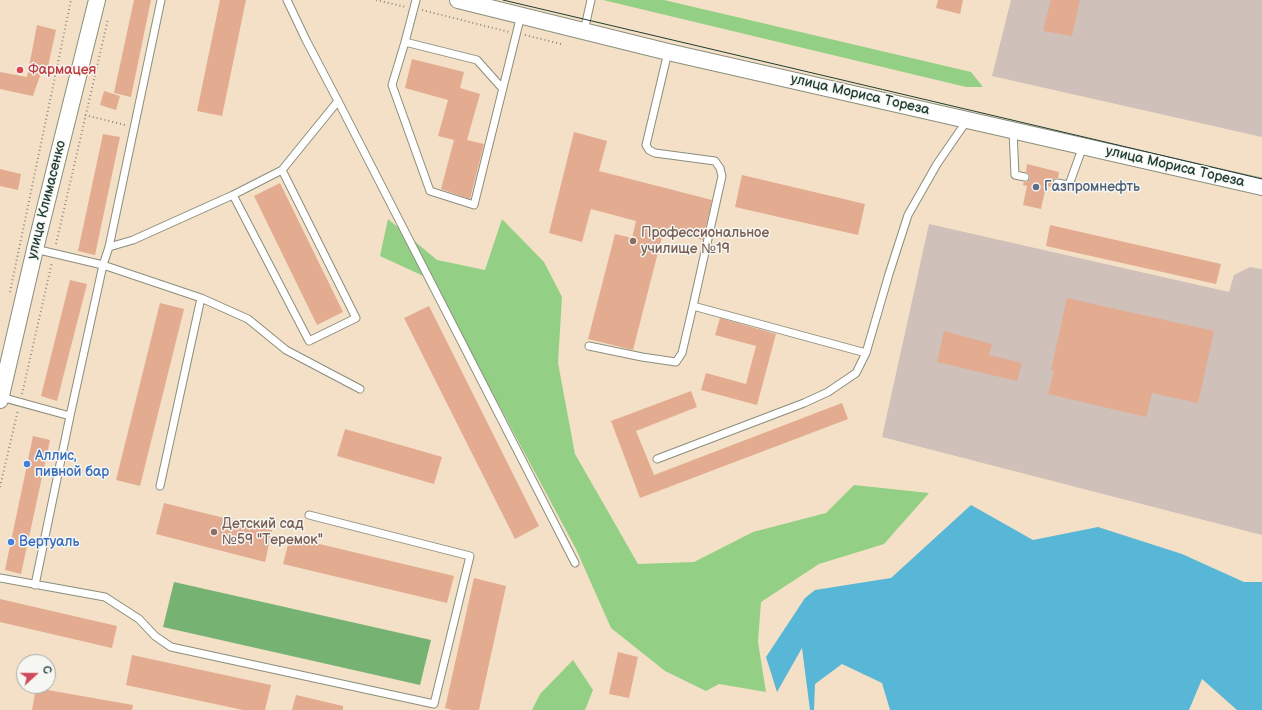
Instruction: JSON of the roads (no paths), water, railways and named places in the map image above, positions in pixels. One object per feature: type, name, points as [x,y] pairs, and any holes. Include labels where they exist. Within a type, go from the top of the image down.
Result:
[{"type":"street","name":"улица Климасенко","points":[[0,399],[34,249],[98,0]]},
{"type":"street","name":"улица Мориса Тореза","points":[[458,0],[668,52],[1262,187]]},
{"type":"lane","points":[[35,585],[70,416],[103,265],[109,247],[161,0]]},
{"type":"lane","points":[[287,0],[306,40],[575,563]]},
{"type":"lane","points":[[416,0],[392,85],[430,191],[474,205],[521,15]]},
{"type":"lane","points":[[584,31],[591,0]]},
{"type":"lane","points":[[405,42],[477,60],[502,88]]},
{"type":"lane","points":[[589,346],[642,357],[676,362],[682,353],[722,176],[720,168],[715,161],[654,153],[649,150],[646,145],[668,52]]},
{"type":"lane","points":[[109,247],[133,240],[282,170],[338,101]]},
{"type":"lane","points":[[657,459],[804,403],[828,392],[856,373],[866,353],[908,215],[937,164],[968,119]]},
{"type":"lane","points":[[1013,130],[1015,175],[1025,177]]},
{"type":"lane","points":[[1057,183],[1069,185],[1083,146]]},
{"type":"lane","points":[[233,194],[309,341],[343,325],[356,318],[282,170]]},
{"type":"lane","points":[[34,249],[103,265],[201,298],[248,319],[286,350],[360,389]]},
{"type":"lane","points":[[160,486],[201,298]]},
{"type":"lane","points":[[693,306],[866,353]]},
{"type":"lane","points":[[0,399],[70,416]]},
{"type":"lane","points":[[0,578],[105,597],[139,619],[155,636],[171,647],[434,704],[470,556],[309,515]]},
{"type":"water","points":[[971,505],[1033,540],[1098,527],[1182,554],[1244,582],[1262,582],[1262,710],[1237,710],[1202,679],[1189,710],[890,710],[882,683],[842,664],[815,684],[814,710],[810,710],[802,648],[777,692],[766,657],[805,598],[815,590],[891,578]]},
{"type":"tram line","points":[[503,0],[1262,179]]},
{"type":"place","name":"Фармацея","points":[[20,70]]},
{"type":"place","name":"Газпромнефть","points":[[1036,187]]},
{"type":"place","name":"Профессиональное училище №19","points":[[633,241]]},
{"type":"place","name":"Аллис, пивной бар","points":[[27,464]]},
{"type":"place","name":"Детский сад №59 \"Теремок\"","points":[[214,532]]},
{"type":"place","name":"Вертуаль","points":[[11,542]]}]
